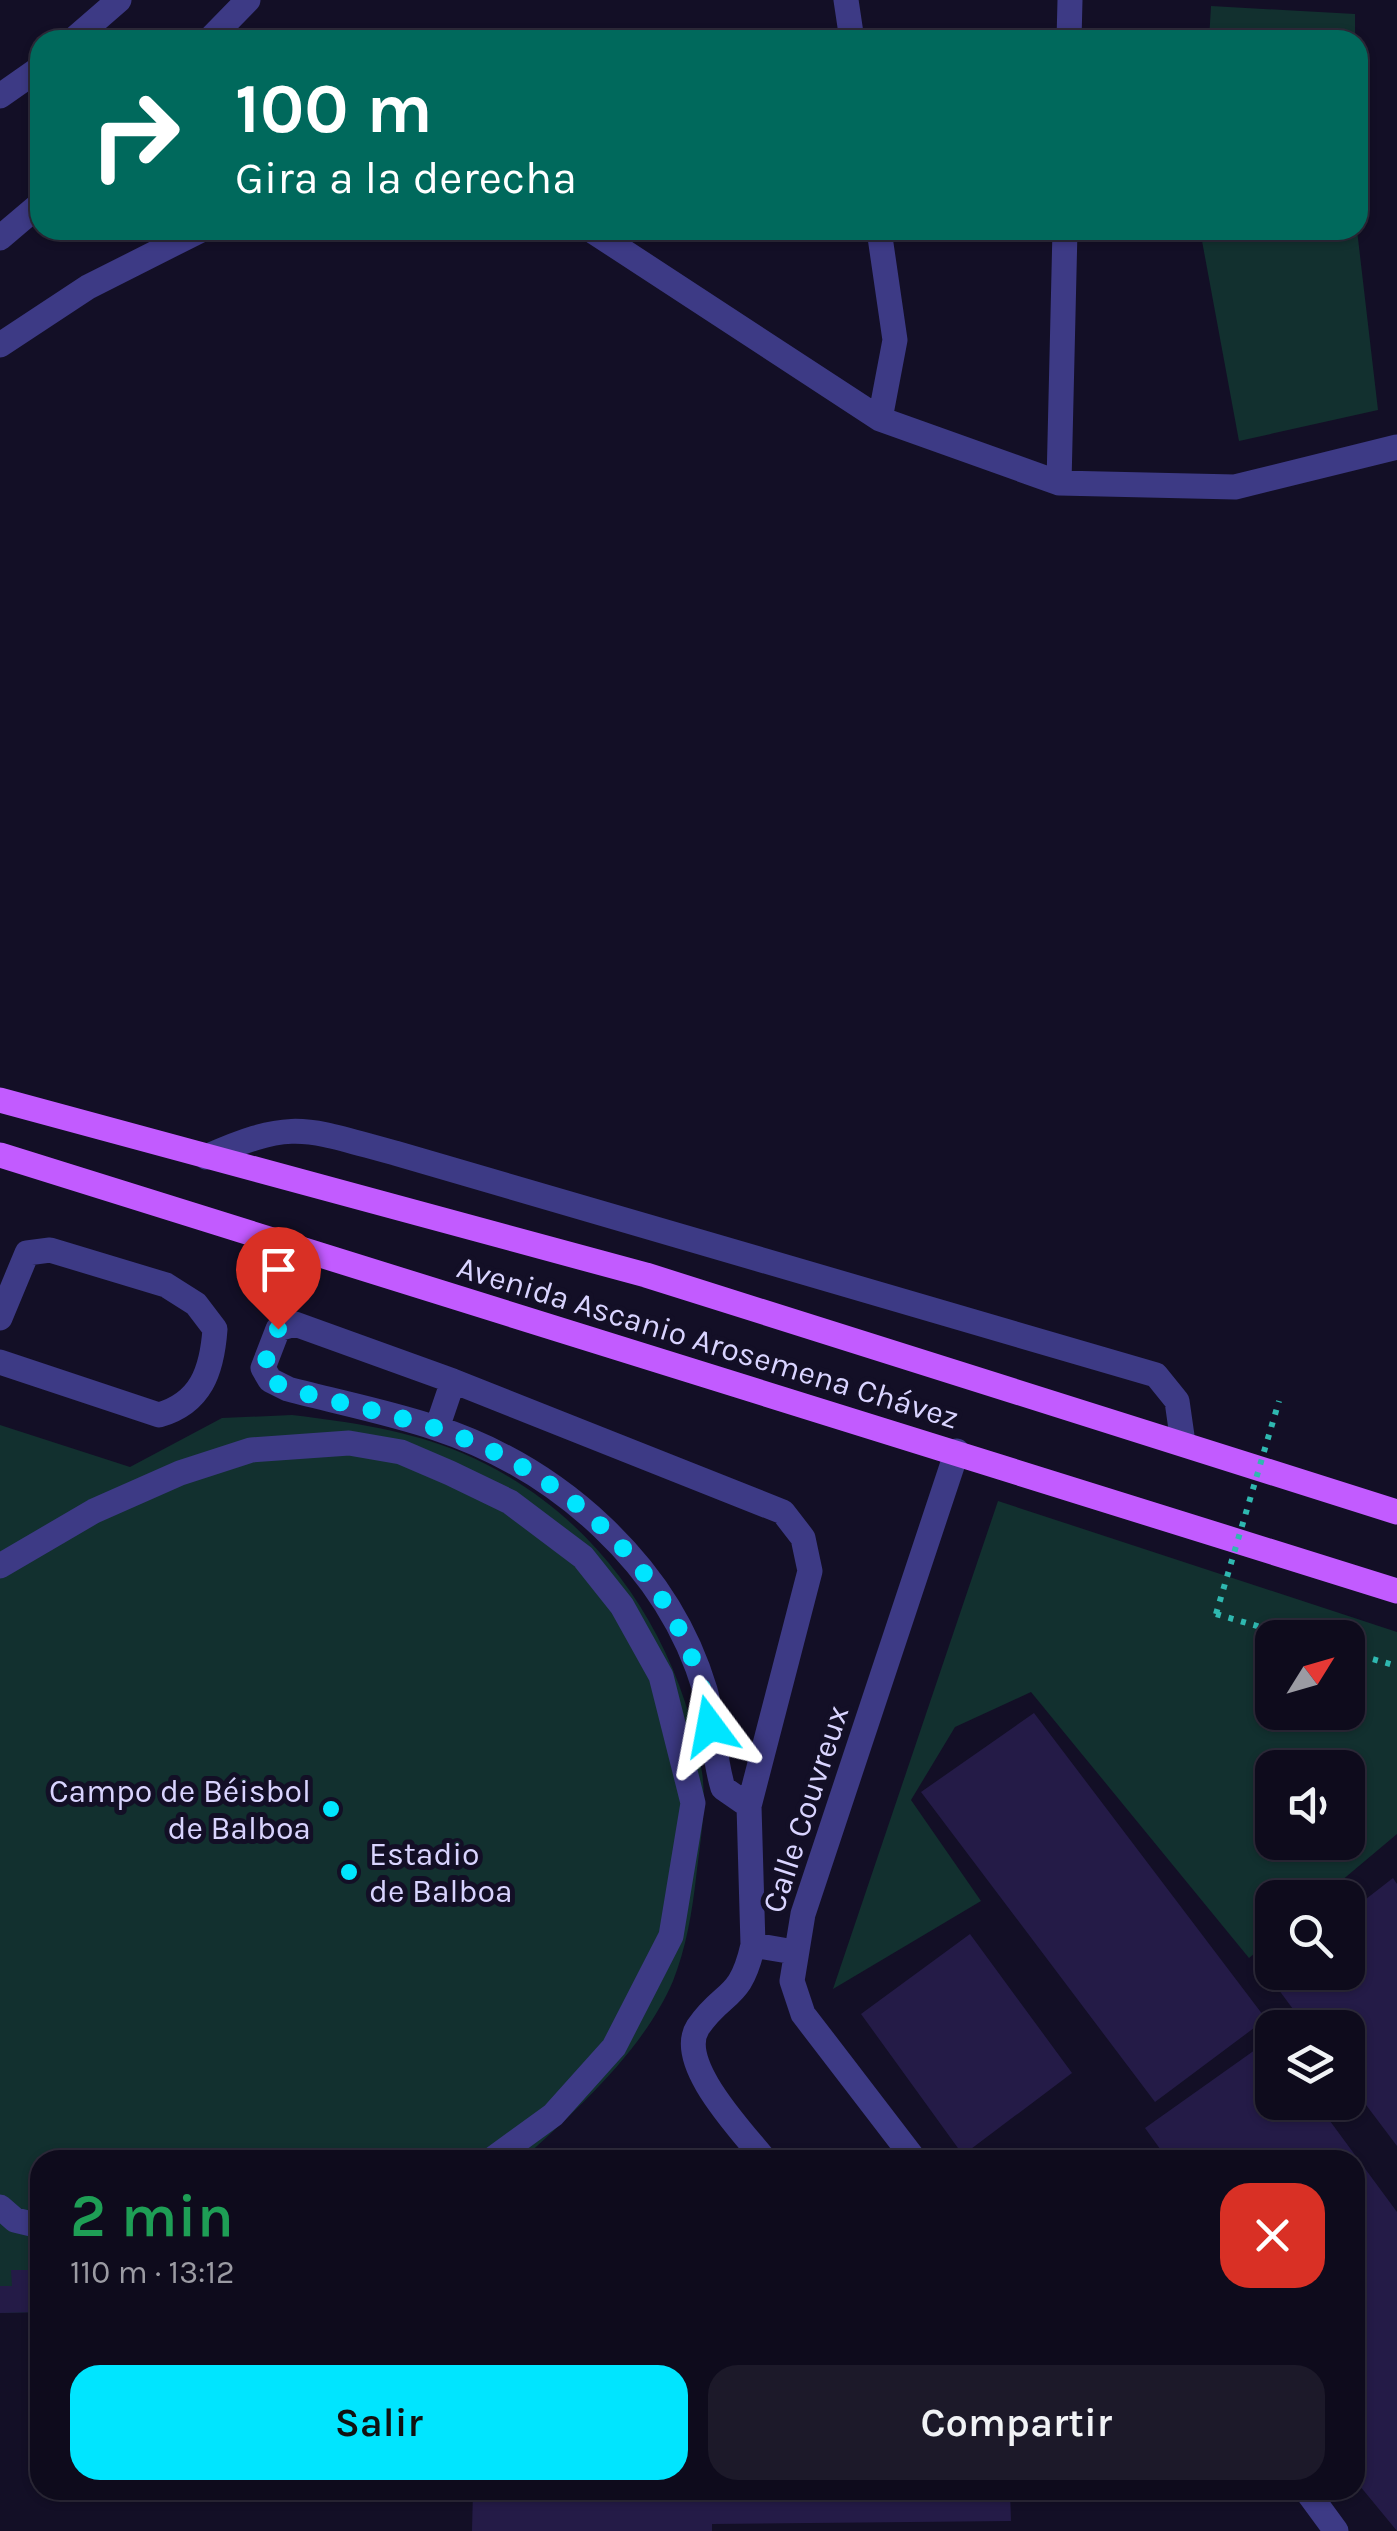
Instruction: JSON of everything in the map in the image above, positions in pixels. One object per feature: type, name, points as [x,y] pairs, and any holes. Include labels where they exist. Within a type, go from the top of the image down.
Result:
[{"type":"main road","name":"Avenida Ascanio Arosemena Chávez","points":[[0,1100],[646,1276],[1397,1512]]},
{"type":"main road","name":"Avenida Ascanio Arosemena Chávez","points":[[0,1154],[483,1309],[957,1452],[1397,1591]]},
{"type":"street","points":[[84,30],[118,0]]},
{"type":"street","points":[[219,30],[248,0]]},
{"type":"street","points":[[846,0],[850,30]]},
{"type":"street","points":[[1069,30],[1070,0]]},
{"type":"street","points":[[0,96],[30,75]]},
{"type":"street","points":[[0,238],[30,212]]},
{"type":"street","points":[[0,344],[88,288],[182,240]]},
{"type":"street","points":[[606,240],[880,419],[1059,483],[1235,486],[1397,447]]},
{"type":"street","points":[[880,240],[895,340],[880,419]]},
{"type":"street","points":[[1059,483],[1065,240]]},
{"type":"street","points":[[206,1157],[262,1132],[302,1128],[738,1252],[1156,1375],[1177,1401],[1183,1443]]},
{"type":"street","points":[[0,1318],[15,1273],[28,1254],[50,1250],[166,1284],[196,1304],[215,1329],[201,1386],[182,1408],[158,1416],[0,1362]]},
{"type":"street","points":[[748,1806],[723,1788],[705,1691],[668,1610],[635,1556],[581,1508],[495,1452],[437,1428],[288,1389],[270,1380],[263,1368],[278,1329],[295,1324],[453,1381],[783,1512],[803,1538],[810,1570],[748,1806],[753,1946],[745,1979],[697,2028],[691,2050],[700,2075],[756,2150]]},
{"type":"street","points":[[437,1428],[453,1381]]},
{"type":"street","points":[[0,1566],[94,1510],[180,1473],[251,1450],[349,1442],[401,1452],[510,1502],[583,1557],[622,1606],[661,1676],[693,1803],[672,1936],[614,2047],[553,2115],[504,2150]]},
{"type":"street","name":"Calle Couvreux","points":[[906,2150],[803,2014],[792,1982],[794,1952],[957,1452]]},
{"type":"street","points":[[753,1946],[794,1952]]},
{"type":"street","points":[[0,2207],[15,2220],[30,2224]]},
{"type":"street","points":[[1313,2500],[1336,2531]]},
{"type":"path","points":[[1255,1625],[1216,1614],[1279,1400]]},
{"type":"path","points":[[1365,1657],[1397,1666]]},
{"type":"green space","points":[[1211,6],[1355,14],[1355,30],[1210,30]]},
{"type":"green space","points":[[1202,240],[1358,240],[1378,410],[1239,441]]},
{"type":"green space","name":"Campo de Béisbol de Balboa","points":[[292,1415],[357,1424],[442,1445],[509,1477],[552,1507],[590,1541],[651,1624],[674,1671],[691,1721],[702,1772],[703,1812],[685,1943],[660,2007],[627,2055],[532,2150],[30,2150],[30,2312],[0,2313],[0,1425],[130,1467],[222,1418]]},
{"type":"green space","points":[[998,1501],[1360,1620],[1255,1620],[1255,1730],[1365,1730],[1365,1621],[1397,1632],[1397,1834],[1342,1880],[1255,1880],[1255,1953],[1249,1958],[1031,1692],[955,1727],[911,1800],[981,1901],[833,1989]]},
{"type":"building","points":[[1034,1713],[1259,2010],[1255,2010],[1255,2027],[1155,2102],[921,1792]]},
{"type":"building","points":[[1393,1878],[1397,1884],[1397,2146],[1365,2104],[1365,2010],[1294,2010],[1279,1990],[1365,1990],[1365,1900]]},
{"type":"building","points":[[970,1934],[1072,2073],[970,2150],[959,2150],[861,2014]]},
{"type":"building","points":[[1255,2050],[1255,2120],[1329,2120],[1351,2150],[1161,2150],[1145,2128]]},
{"type":"building","points":[[1365,2169],[1397,2212],[1397,2531],[1365,2492]]},
{"type":"building","points":[[11,2270],[30,2270],[30,2312],[0,2313],[0,2286],[12,2286]]},
{"type":"building","points":[[473,2500],[1010,2500],[1011,2521],[712,2524],[712,2531],[472,2531]]},
{"type":"place","name":"Campo de Béisbol de Balboa","points":[[331,1809]]},
{"type":"place","name":"Estadio de Balboa","points":[[349,1872]]},
{"type":"route","points":[[278,1329],[263,1368],[270,1380],[288,1389],[437,1428],[495,1452],[581,1508],[635,1556],[668,1610],[705,1691],[710,1726]]}]
